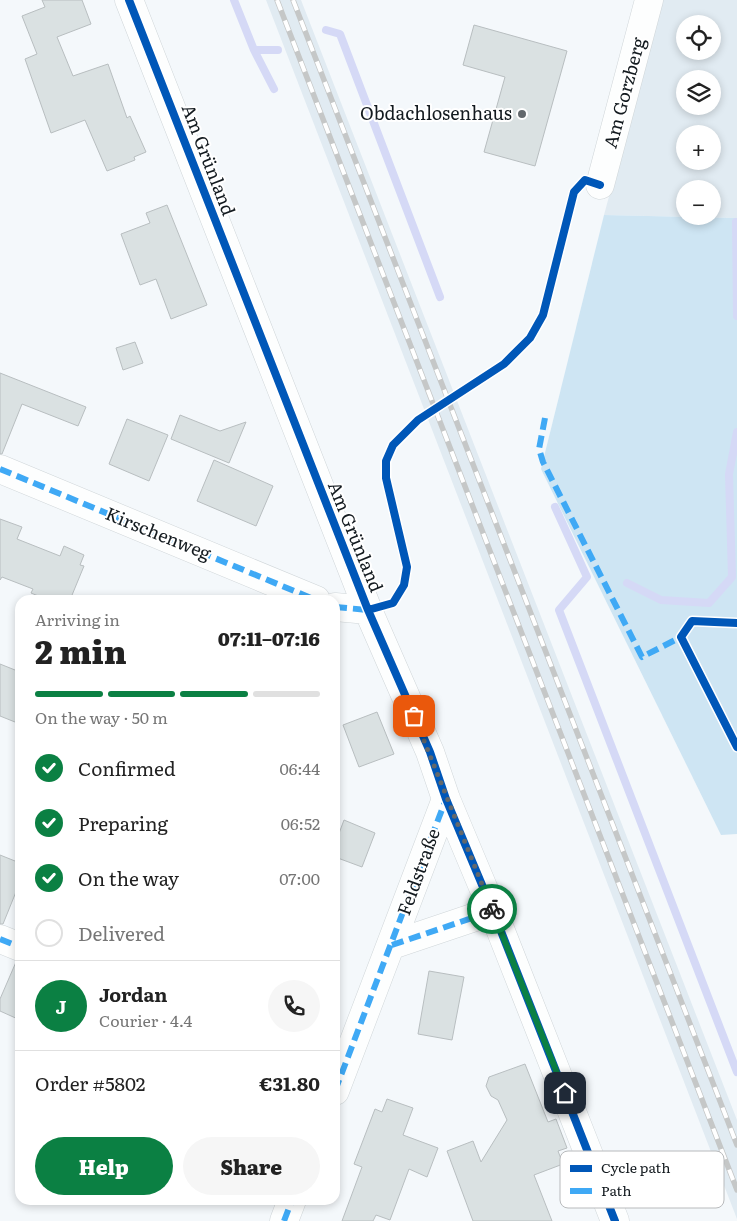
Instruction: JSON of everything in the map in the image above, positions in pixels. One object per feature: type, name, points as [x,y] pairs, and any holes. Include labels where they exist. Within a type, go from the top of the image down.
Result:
[{"type":"street","name":"Am Grünland","points":[[129,0],[368,610],[430,752],[446,800],[493,911],[587,1151]]},
{"type":"street","name":"Am Gorzberg","points":[[600,185],[649,0]]},
{"type":"street","name":"Kirschenweg","points":[[0,469],[304,595]]},
{"type":"street","points":[[340,607],[368,610]]},
{"type":"street","name":"Feldstraße","points":[[340,1075],[392,945],[446,800]]},
{"type":"street","name":"Feldstraße","points":[[392,945],[493,911]]},
{"type":"street","points":[[0,939],[15,945]]},
{"type":"street","points":[[284,1221],[290,1205]]},
{"type":"street","name":"Am Grünland","points":[[610,1208],[615,1221]]},
{"type":"shaded area","points":[[266,0],[301,0],[737,1120],[737,1219],[724,1185],[724,1151],[711,1151]]},
{"type":"shaded area","points":[[662,0],[737,0],[737,218],[721,218],[721,180],[676,180],[676,217],[604,215]]},
{"type":"shaded area","points":[[604,215],[676,217],[676,225],[721,225],[721,218],[737,218],[737,834],[721,835],[541,469]]},
{"type":"building","points":[[42,0],[82,0],[91,24],[57,37],[73,76],[108,64],[127,118],[130,116],[146,152],[134,157],[135,160],[107,171],[85,120],[51,133],[25,59],[37,54],[22,16],[45,7]]},
{"type":"building","name":"Obdachlosenhaus","points":[[474,25],[567,51],[535,166],[484,152],[505,77],[463,65]]},
{"type":"building","points":[[167,205],[207,305],[171,319],[156,279],[140,285],[121,234],[150,223],[146,213]]},
{"type":"building","points":[[135,342],[143,363],[123,370],[116,348]]},
{"type":"building","points":[[0,373],[86,407],[78,426],[22,404],[2,454],[0,454]]},
{"type":"building","points":[[180,415],[220,431],[246,422],[229,463],[171,439]]},
{"type":"building","points":[[127,419],[168,435],[149,481],[109,464]]},
{"type":"building","points":[[214,460],[273,486],[256,526],[197,501]]},
{"type":"building","points":[[0,519],[22,527],[17,539],[60,556],[64,546],[84,555],[80,565],[84,566],[72,595],[36,595],[31,593],[33,589],[2,577],[0,580]]},
{"type":"building","points":[[0,664],[15,670],[15,722],[0,716]]},
{"type":"building","points":[[377,712],[394,754],[359,767],[343,725]]},
{"type":"building","points":[[344,820],[375,833],[362,867],[340,859],[340,831]]},
{"type":"building","points":[[0,855],[15,861],[15,894],[3,924],[0,924]]},
{"type":"building","points":[[15,964],[15,1018],[0,1011],[0,999]]},
{"type":"building","points":[[429,971],[464,977],[452,1040],[418,1034]]},
{"type":"building","points":[[525,1064],[548,1122],[556,1119],[567,1148],[558,1151],[560,1165],[534,1175],[552,1221],[473,1221],[447,1151],[473,1141],[481,1162],[507,1120],[498,1100],[491,1096],[486,1086],[489,1077]]},
{"type":"building","points":[[387,1099],[413,1108],[403,1135],[438,1148],[427,1177],[409,1169],[390,1220],[376,1215],[373,1221],[342,1221],[362,1167],[354,1164],[375,1109],[382,1112]]},
{"type":"waterway","points":[[234,0],[254,50],[278,50]]},
{"type":"waterway","points":[[326,30],[340,34],[440,297]]},
{"type":"waterway","points":[[254,50],[274,89]]},
{"type":"waterway","points":[[736,222],[737,316]]},
{"type":"waterway","points":[[627,583],[661,600],[709,603],[732,577],[729,474],[737,432]]},
{"type":"waterway","points":[[555,507],[587,577],[559,610],[737,1072]]},
{"type":"railway","points":[[277,0],[722,1151]]},
{"type":"railway","points":[[293,0],[737,1145]]},
{"type":"railway","points":[[724,1156],[737,1190]]},
{"type":"marked path","points":[[545,418],[539,449],[543,462],[642,657],[681,637]]},
{"type":"marked path","points":[[0,469],[304,595]]},
{"type":"marked path","points":[[340,607],[368,610]]},
{"type":"marked path","points":[[340,1078],[446,799]]},
{"type":"marked path","points":[[392,945],[493,911]]},
{"type":"marked path","points":[[0,939],[15,945]]},
{"type":"marked path","points":[[284,1221],[290,1205]]},
{"type":"cycle path","points":[[129,0],[368,610],[430,752],[446,799],[493,911],[587,1151]]},
{"type":"cycle path","points":[[368,610],[393,603],[404,585],[407,567],[386,478],[386,461],[393,445],[418,420],[504,364],[530,338],[543,315],[574,192],[585,180],[600,185]]},
{"type":"cycle path","points":[[737,623],[692,621],[681,637],[737,747]]},
{"type":"cycle path","points":[[610,1208],[615,1221]]},
{"type":"way so far","points":[[414,716],[430,752],[446,800],[492,909]]},
{"type":"place","name":"Obdachlosenhaus","points":[[522,114]]},
{"type":"route","points":[[492,909],[565,1093]]}]
